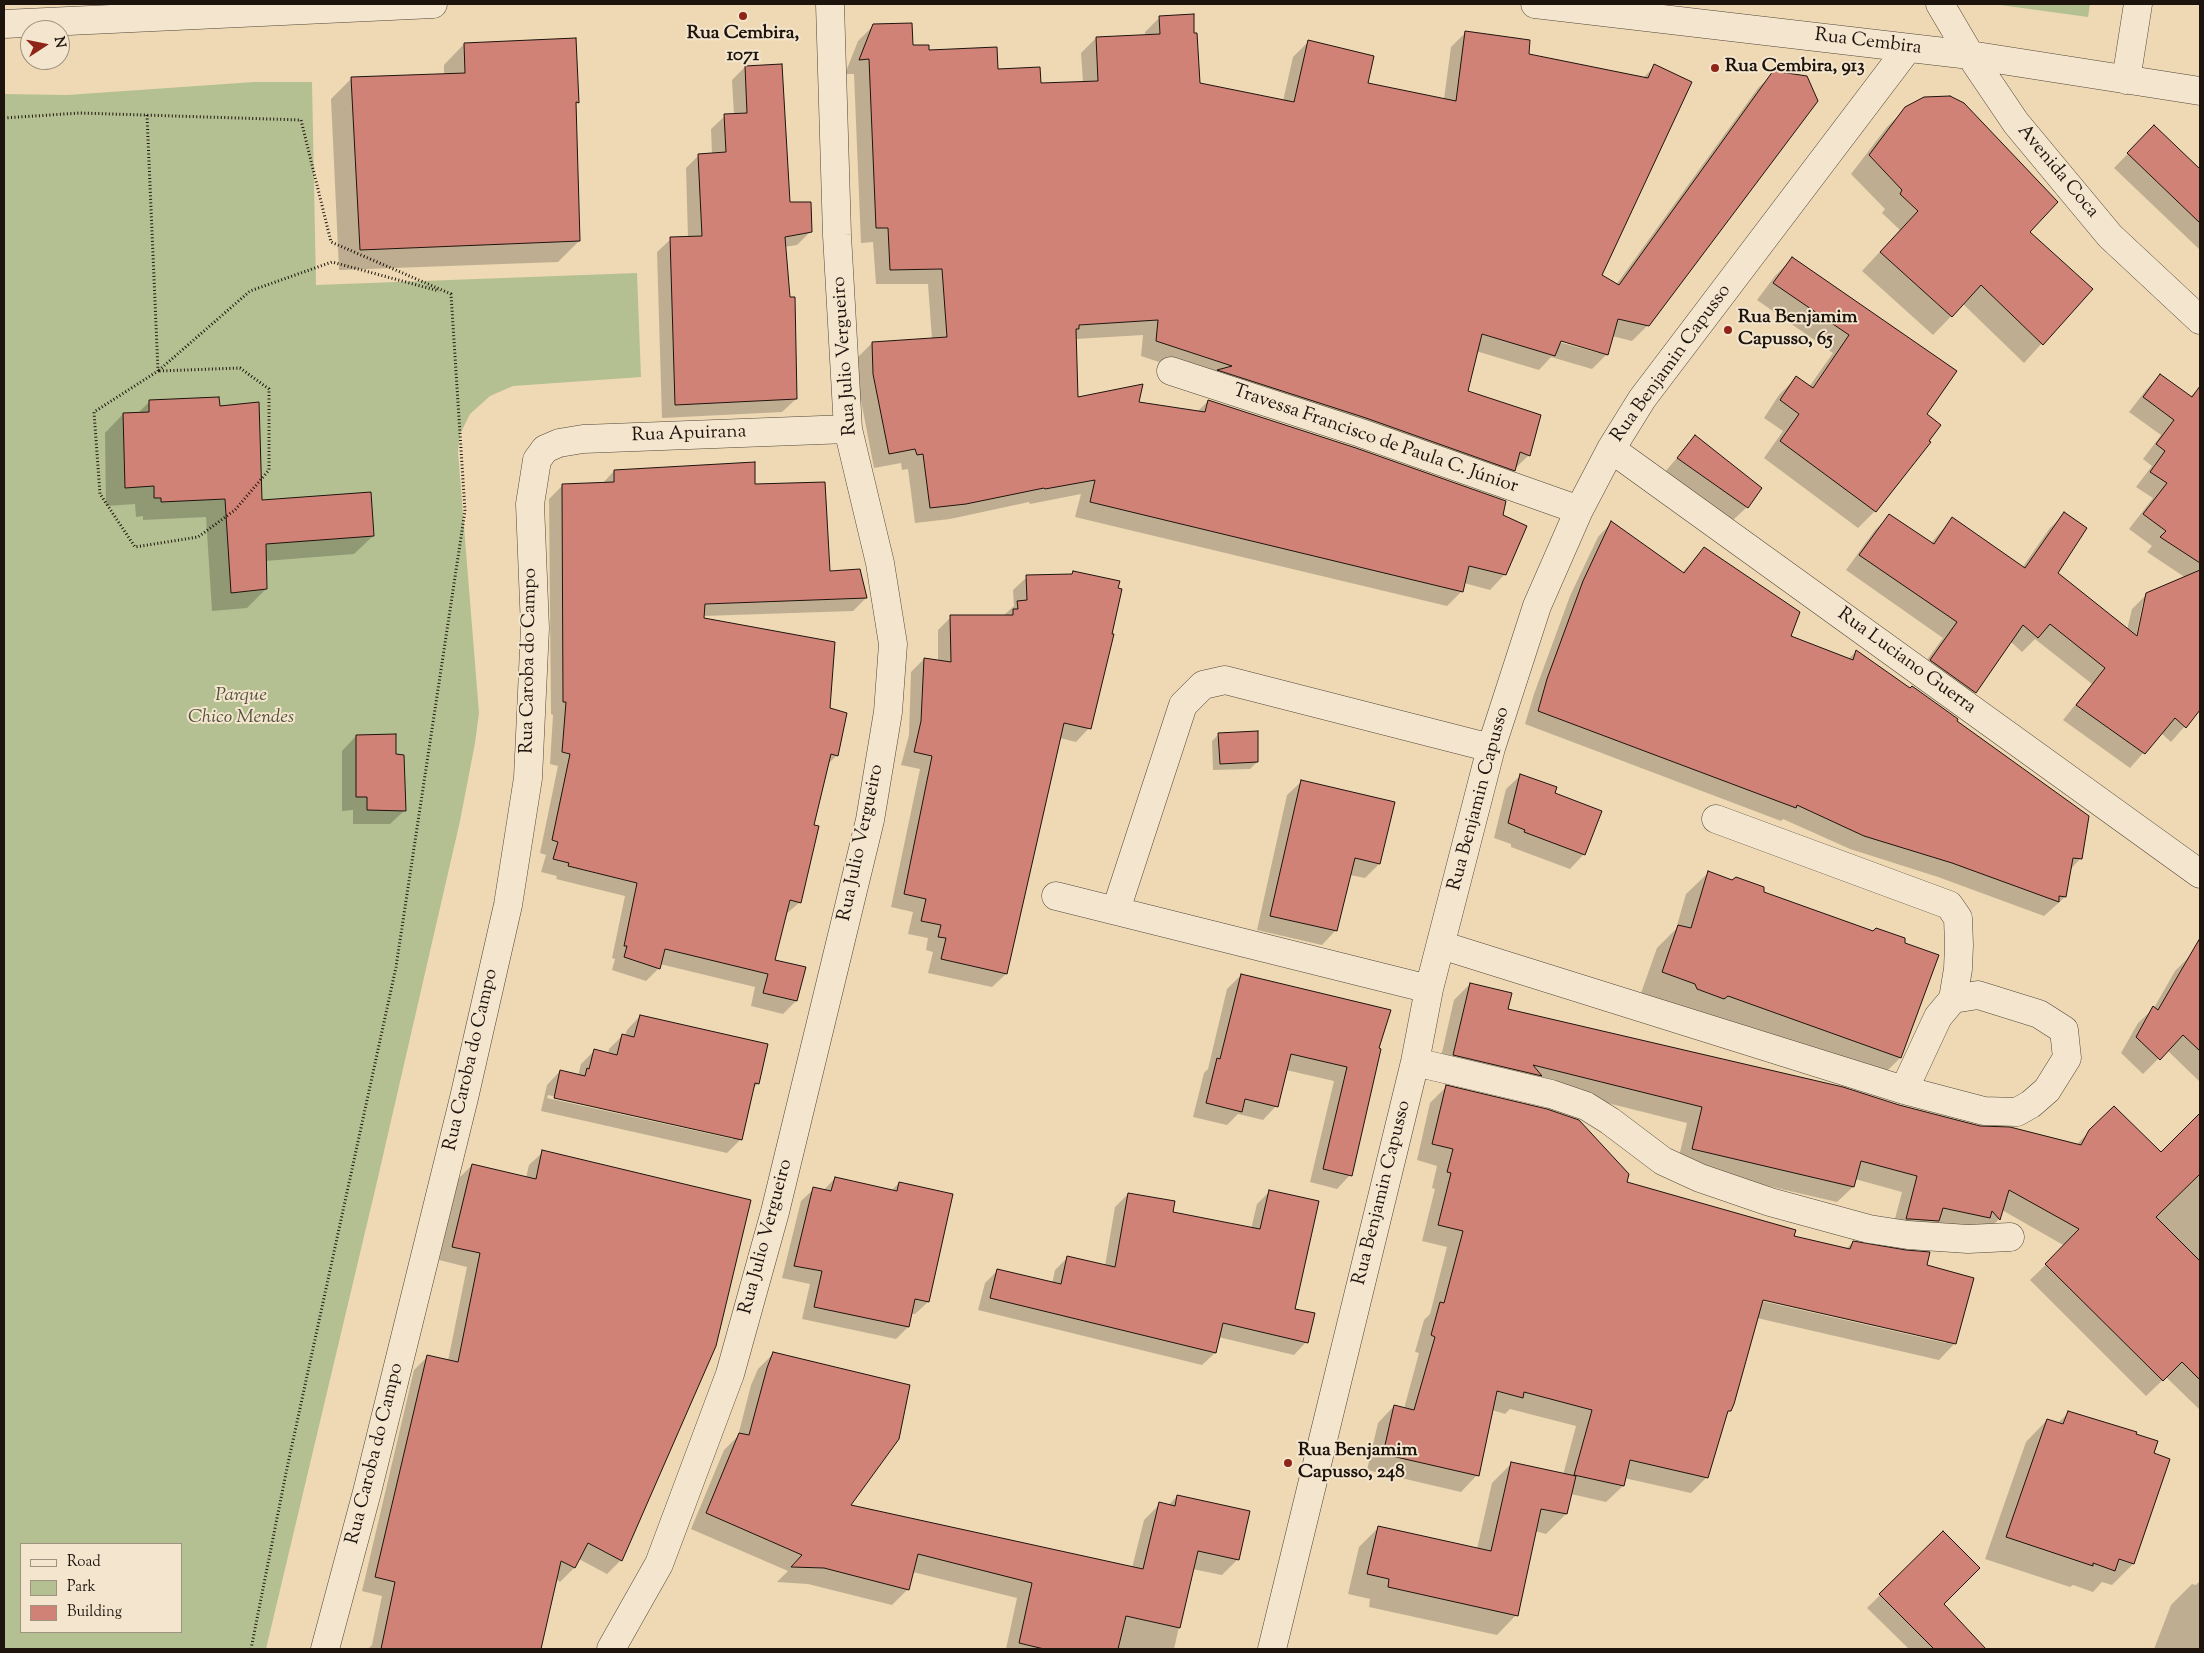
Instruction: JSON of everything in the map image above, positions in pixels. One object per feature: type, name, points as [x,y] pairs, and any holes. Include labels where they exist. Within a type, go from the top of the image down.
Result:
[{"type":"street","points":[[4,24],[433,4]]},
{"type":"street","name":"Rua Julio Vergueiro","points":[[612,1649],[659,1564],[730,1374],[775,1212],[870,820],[888,712],[893,644],[880,563],[848,429],[838,235],[830,4]]},
{"type":"street","name":"Rua Cembira","points":[[1535,4],[1970,55],[2200,91]]},
{"type":"street","name":"Avenida Coca","points":[[1940,4],[1970,55],[2016,123],[2110,236],[2197,312]]},
{"type":"street","points":[[2126,80],[2138,4]]},
{"type":"street","name":"Rua Benjamin Capusso","points":[[1272,1649],[1415,1062],[1429,989],[1491,748],[1537,606],[1579,510],[1611,449],[1642,399],[1908,48]]},
{"type":"street","name":"Travessa Francisco de Paula C. Júnior","points":[[1171,371],[1361,433],[1579,510]]},
{"type":"street","name":"Rua Apuirana","points":[[537,460],[545,449],[559,443],[583,439],[848,429]]},
{"type":"street","name":"Rua Luciano Guerra","points":[[1611,449],[2200,874]]},
{"type":"street","name":"Rua Caroba do Campo","points":[[325,1649],[367,1492],[448,1165],[508,905],[528,778],[535,628],[530,504],[537,460]]},
{"type":"street","points":[[1116,910],[1183,705],[1202,685],[1225,680],[1491,748]]},
{"type":"street","points":[[1716,819],[1949,904],[1958,918],[1958,969],[1953,999],[1938,1017],[1904,1090]]},
{"type":"street","points":[[1056,896],[1429,989]]},
{"type":"street","points":[[1441,944],[1904,1090],[1984,1111],[2017,1112],[2031,1104],[2047,1090],[2067,1058],[2064,1030],[2039,1014],[1978,995],[1953,999]]},
{"type":"street","points":[[1415,1062],[1551,1094],[1586,1106],[1610,1120],[1663,1161],[1700,1178],[1770,1202],[1869,1228],[1908,1235],[1968,1239],[2010,1237]]},
{"type":"path","points":[[4,118],[80,112],[301,120],[331,242],[451,294]]},
{"type":"path","points":[[147,115],[158,371]]},
{"type":"path","points":[[158,371],[240,368],[269,389],[269,470],[235,510],[198,538],[135,547],[100,494],[94,412],[158,371],[250,291],[332,262],[451,294]]},
{"type":"path","points":[[251,1649],[287,1468],[396,967],[464,521],[465,512],[451,294]]},
{"type":"green space","points":[[1993,4],[2090,4],[2088,17]]},
{"type":"green space","name":"Parque Chico Mendes","points":[[254,82],[312,82],[316,285],[637,273],[641,377],[513,386],[490,396],[470,414],[460,434],[458,452],[479,713],[475,743],[460,821],[376,1186],[266,1649],[4,1649],[4,94],[67,95]]},
{"type":"building","points":[[1194,14],[1194,33],[1197,33],[1200,83],[1294,102],[1308,40],[1374,56],[1368,83],[1456,101],[1465,31],[1530,40],[1529,54],[1648,78],[1654,64],[1692,82],[1602,275],[1619,285],[1773,71],[1807,76],[1818,101],[1649,326],[1618,319],[1608,355],[1561,341],[1555,356],[1482,334],[1468,391],[1541,415],[1530,456],[1520,452],[1515,471],[1366,418],[1217,370],[1232,366],[1156,341],[1158,320],[1079,325],[1079,329],[1076,329],[1078,397],[1143,384],[1139,402],[1205,412],[1208,400],[1356,448],[1506,501],[1503,515],[1527,526],[1506,575],[1469,566],[1463,592],[1090,502],[1095,480],[966,504],[930,508],[923,454],[917,455],[915,449],[889,454],[873,374],[872,342],[947,337],[942,269],[890,270],[888,228],[876,228],[869,59],[859,60],[873,24],[912,23],[913,45],[929,45],[929,50],[997,47],[998,69],[1040,67],[1041,83],[1098,81],[1096,37],[1160,34],[1159,16]]},
{"type":"building","points":[[576,38],[579,103],[576,102],[580,241],[360,250],[351,77],[465,73],[464,43]]},
{"type":"building","points":[[782,64],[790,202],[811,202],[812,232],[785,237],[790,297],[795,297],[797,399],[675,405],[670,237],[702,236],[698,154],[726,152],[724,114],[747,113],[745,66]]},
{"type":"building","points":[[1950,96],[1964,103],[2058,202],[2030,232],[2093,289],[2043,345],[1981,285],[1952,317],[1880,252],[1918,211],[1900,194],[1902,190],[1869,155],[1905,107],[1924,97]]},
{"type":"building","points":[[2154,125],[2200,169],[2200,223],[2127,153]]},
{"type":"building","points":[[1792,257],[1957,371],[1927,414],[1941,425],[1929,441],[1931,442],[1876,512],[1780,441],[1799,414],[1780,400],[1796,376],[1813,388],[1849,335],[1773,283]]},
{"type":"building","points":[[2160,374],[2192,397],[2200,386],[2200,563],[2160,537],[2166,531],[2143,514],[2167,483],[2150,472],[2165,451],[2156,444],[2174,420],[2143,397]]},
{"type":"building","points":[[219,397],[220,406],[259,402],[262,500],[371,492],[374,536],[266,544],[267,589],[231,593],[225,499],[161,502],[161,498],[154,498],[154,486],[125,488],[123,413],[149,412],[149,400]]},
{"type":"building","points":[[1695,435],[1762,488],[1748,508],[1677,458]]},
{"type":"building","points":[[755,462],[755,484],[825,482],[830,571],[860,569],[867,598],[705,604],[704,618],[835,642],[830,708],[847,713],[838,756],[831,754],[814,825],[819,826],[801,903],[790,900],[775,960],[806,967],[797,1001],[763,993],[768,974],[665,949],[660,969],[624,957],[627,946],[624,946],[637,883],[568,866],[569,863],[553,859],[558,842],[552,840],[570,754],[562,752],[566,702],[563,702],[562,484],[614,482],[614,470]]},
{"type":"building","points":[[2064,512],[2087,528],[2058,573],[2137,636],[2146,593],[2200,570],[2200,710],[2186,728],[2175,718],[2145,754],[2076,705],[2105,668],[2050,624],[2038,638],[2023,625],[1976,693],[1930,660],[1957,622],[1859,555],[1889,514],[1934,544],[1952,517],[2025,568]]},
{"type":"building","points":[[1611,521],[1684,573],[1704,547],[1800,612],[1791,636],[1853,660],[1856,650],[1910,688],[1912,686],[1958,719],[1957,721],[2089,816],[2082,859],[2073,858],[2066,897],[2059,896],[2059,902],[1952,863],[1864,836],[1797,805],[1796,808],[1538,711],[1547,679],[1583,581]]},
{"type":"building","points":[[1073,571],[1120,581],[1118,588],[1122,589],[1112,634],[1114,634],[1091,729],[1064,723],[1007,974],[941,959],[946,938],[938,937],[941,925],[921,921],[926,899],[904,894],[932,756],[914,752],[921,721],[924,658],[951,662],[950,615],[1013,615],[1013,609],[1018,609],[1017,601],[1027,600],[1026,575],[1072,574]]},
{"type":"building","points":[[1258,731],[1258,762],[1220,764],[1218,733]]},
{"type":"building","points":[[396,734],[396,754],[404,755],[406,811],[367,810],[367,797],[356,797],[356,735]]},
{"type":"building","points":[[1520,774],[1557,787],[1555,793],[1602,811],[1585,855],[1524,832],[1525,830],[1508,823]]},
{"type":"building","points":[[1301,780],[1395,802],[1380,864],[1355,858],[1337,931],[1270,916]]},
{"type":"building","points":[[1708,871],[1732,880],[1736,877],[1764,887],[1764,892],[1873,931],[1876,928],[1905,938],[1905,943],[1939,955],[1901,1058],[1728,996],[1724,999],[1697,989],[1695,984],[1662,972],[1678,925],[1691,928]]},
{"type":"building","points":[[2200,938],[2200,1051],[2183,1035],[2160,1060],[2136,1037],[2153,1006],[2158,1010]]},
{"type":"building","points":[[1241,974],[1391,1010],[1379,1048],[1381,1049],[1352,1176],[1323,1169],[1347,1067],[1291,1054],[1278,1107],[1245,1099],[1242,1112],[1206,1103],[1217,1058],[1220,1059]]},
{"type":"building","points":[[1470,983],[1512,993],[1508,1009],[1843,1087],[1899,1105],[1980,1126],[2010,1127],[2081,1145],[2089,1130],[2114,1106],[2161,1152],[2200,1113],[2200,1174],[2156,1217],[2200,1261],[2200,1380],[2182,1362],[2163,1381],[2045,1264],[2079,1229],[2009,1190],[2000,1220],[1992,1211],[1990,1218],[1943,1208],[1939,1221],[1906,1219],[1917,1176],[1861,1161],[1854,1187],[1692,1149],[1702,1107],[1533,1065],[1542,1076],[1453,1055]]},
{"type":"building","points":[[640,1015],[768,1044],[759,1084],[755,1083],[742,1140],[554,1098],[560,1070],[585,1076],[587,1068],[589,1069],[594,1049],[617,1055],[622,1034],[634,1037]]},
{"type":"building","points":[[1446,1085],[1547,1109],[1579,1120],[1629,1174],[1627,1182],[1796,1230],[1794,1236],[1850,1249],[1853,1241],[1930,1252],[1927,1265],[1974,1278],[1956,1344],[1763,1300],[1734,1404],[1731,1411],[1728,1411],[1708,1478],[1630,1460],[1624,1486],[1574,1475],[1592,1410],[1524,1392],[1523,1398],[1497,1391],[1479,1476],[1383,1454],[1394,1405],[1414,1410],[1435,1337],[1431,1335],[1440,1302],[1444,1303],[1463,1231],[1438,1225],[1451,1173],[1447,1172],[1453,1149],[1432,1144]]},
{"type":"building","points":[[542,1150],[751,1200],[716,1346],[622,1561],[588,1543],[575,1568],[561,1561],[541,1649],[381,1649],[395,1582],[375,1577],[427,1355],[458,1362],[480,1253],[452,1247],[472,1164],[536,1179]]},
{"type":"building","points":[[835,1177],[897,1191],[899,1182],[953,1194],[929,1302],[915,1299],[909,1327],[814,1307],[822,1271],[794,1266],[813,1187],[831,1191]]},
{"type":"building","points":[[1269,1190],[1319,1201],[1295,1309],[1315,1313],[1308,1343],[1223,1323],[1216,1353],[990,1298],[997,1269],[1061,1284],[1067,1256],[1115,1267],[1128,1193],[1175,1201],[1173,1212],[1260,1229]]},
{"type":"building","points":[[773,1352],[910,1385],[899,1439],[851,1505],[1143,1569],[1159,1502],[1175,1506],[1177,1495],[1250,1511],[1239,1560],[1198,1551],[1180,1628],[1126,1616],[1118,1649],[1044,1649],[1019,1643],[1032,1583],[918,1554],[909,1590],[824,1568],[791,1567],[802,1555],[706,1513],[739,1433],[749,1435]]},
{"type":"building","points":[[2068,1411],[2137,1432],[2136,1434],[2158,1441],[2154,1453],[2170,1459],[2134,1564],[2119,1559],[2115,1571],[2093,1563],[2093,1566],[2006,1537],[2047,1419],[2063,1424]]},
{"type":"building","points":[[1511,1462],[1576,1476],[1567,1514],[1541,1509],[1518,1616],[1388,1587],[1389,1579],[1367,1574],[1378,1526],[1491,1551]]},
{"type":"building","points":[[1943,1531],[1980,1568],[1944,1604],[1986,1649],[1934,1649],[1879,1594]]},
{"type":"place","name":"Rua Cembira, 1071","points":[[743,16]]},
{"type":"place","name":"Rua Cembira, 913","points":[[1715,68]]},
{"type":"place","name":"Rua Benjamim Capusso, 65","points":[[1728,330]]},
{"type":"place","name":"Rua Benjamim Capusso, 248","points":[[1288,1463]]}]
